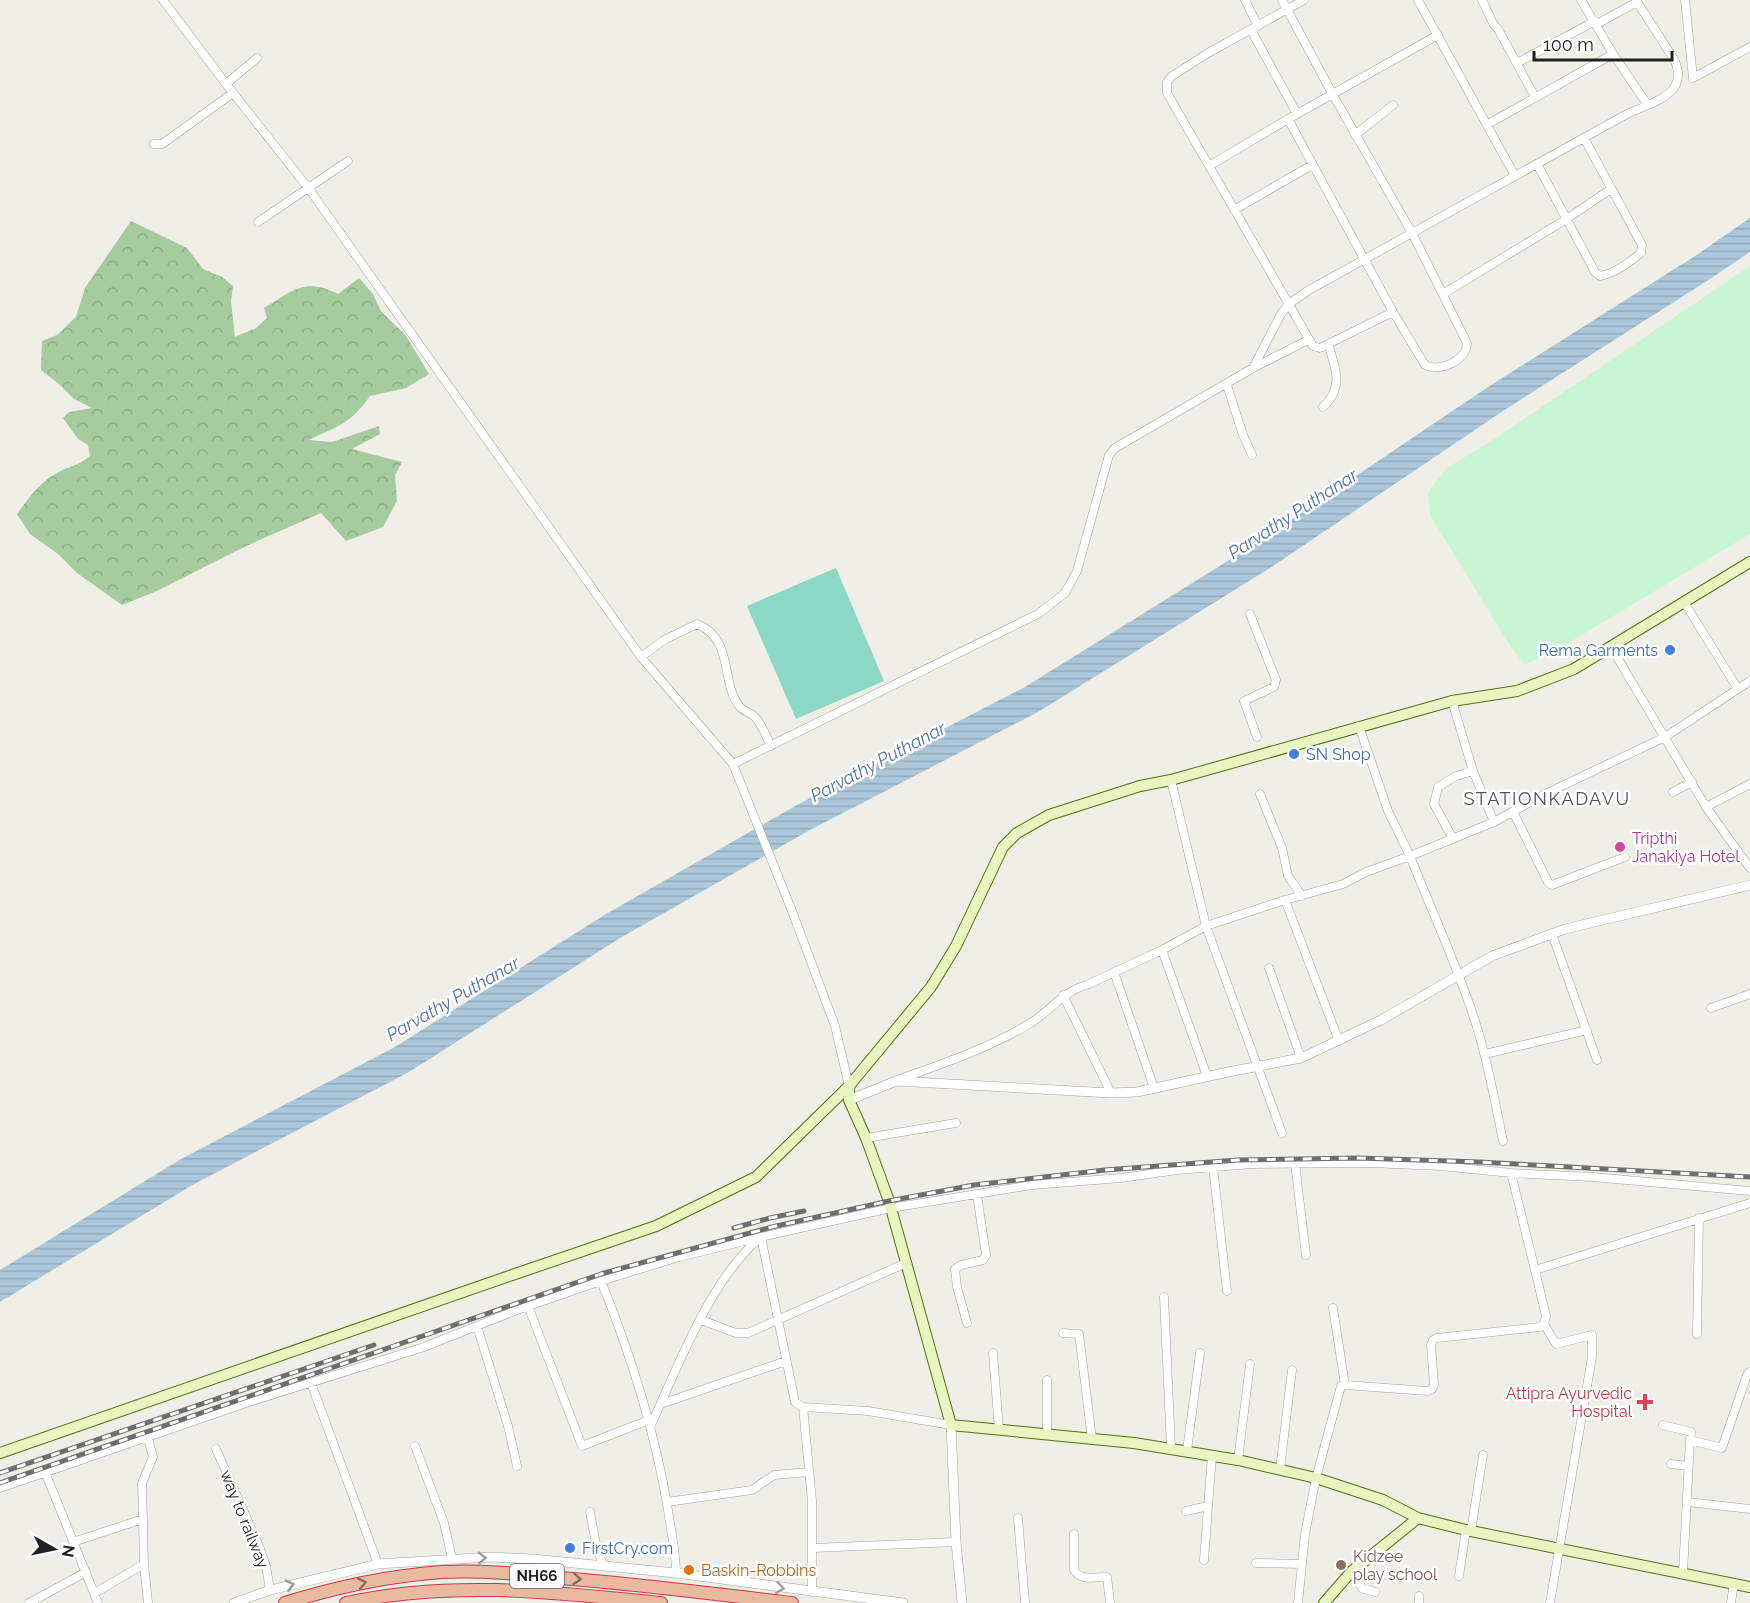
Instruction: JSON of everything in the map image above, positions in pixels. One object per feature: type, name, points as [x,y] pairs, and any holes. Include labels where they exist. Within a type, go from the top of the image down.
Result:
[{"type":"highway","name":"NH66","points":[[285,1603],[325,1590],[366,1582],[444,1572],[499,1572],[628,1583],[792,1603]]},
{"type":"highway","name":"NH66","points":[[346,1603],[405,1593],[461,1589],[544,1591],[661,1603]]},
{"type":"main road","points":[[0,1453],[656,1226],[756,1177],[849,1086],[931,987],[956,946],[1003,847],[1017,832],[1048,815],[1140,786],[1171,780],[1452,701],[1517,691],[1574,669],[1750,562]]},
{"type":"main road","points":[[849,1086],[849,1100],[866,1138],[891,1208],[951,1425],[1171,1448],[1238,1460],[1316,1478],[1383,1500],[1418,1518],[1468,1531],[1750,1587]]},
{"type":"main road","points":[[1324,1603],[1351,1572],[1418,1518]]},
{"type":"street","points":[[163,0],[309,189],[641,657],[733,764],[835,1026],[849,1086]]},
{"type":"street","points":[[1245,0],[1254,28],[1297,114]]},
{"type":"street","points":[[1282,0],[1443,294],[1467,343],[1463,356],[1443,366],[1433,368],[1425,364],[1393,312],[1288,119]]},
{"type":"street","points":[[1304,0],[1172,76],[1167,82],[1168,97],[1308,340],[1316,348],[1393,312]]},
{"type":"street","points":[[1418,0],[1515,176]]},
{"type":"street","points":[[1482,0],[1535,97]]},
{"type":"street","points":[[1581,0],[1613,54],[1647,104]]},
{"type":"street","points":[[1685,0],[1693,78],[1750,47]]},
{"type":"street","points":[[1254,368],[1281,314],[1289,304],[1309,290],[1668,94],[1680,84],[1675,61],[1636,1],[1517,63]]},
{"type":"street","points":[[1209,166],[1437,35]]},
{"type":"street","points":[[1488,124],[1613,54]]},
{"type":"street","points":[[226,84],[257,58]]},
{"type":"street","points":[[154,144],[162,144],[233,93]]},
{"type":"street","points":[[1355,135],[1394,105]]},
{"type":"street","points":[[1537,164],[1594,272],[1600,276],[1606,275],[1641,253],[1642,245],[1584,138]]},
{"type":"street","points":[[258,222],[348,161]]},
{"type":"street","points":[[1234,210],[1312,165]]},
{"type":"street","points":[[1443,294],[1611,189]]},
{"type":"street","points":[[733,764],[1038,614],[1065,592],[1077,571],[1109,455],[1115,448],[1254,368],[1308,340]]},
{"type":"street","points":[[1323,407],[1331,399],[1338,375],[1328,344]]},
{"type":"street","points":[[1227,385],[1252,455]]},
{"type":"street","points":[[1684,602],[1738,689]]},
{"type":"street","points":[[1250,614],[1276,680],[1275,687],[1248,697],[1244,701],[1257,737]]},
{"type":"street","points":[[641,657],[664,640],[697,624],[708,628],[727,664],[731,690],[740,707],[756,718],[771,746]]},
{"type":"street","points":[[1611,647],[1706,807],[1750,868]]},
{"type":"street","points":[[849,1100],[967,1056],[1031,1023],[1076,987],[1089,984],[1162,950],[1206,926],[1285,900],[1343,885],[1366,872],[1494,822],[1665,737],[1750,681]]},
{"type":"street","points":[[1452,701],[1473,771],[1494,822]]},
{"type":"street","points":[[1359,726],[1388,811],[1410,856],[1458,975],[1485,1054],[1503,1141]]},
{"type":"street","points":[[1453,839],[1434,804],[1438,787],[1456,776],[1473,771]]},
{"type":"street","points":[[1171,780],[1206,926],[1282,1133]]},
{"type":"street","points":[[1673,792],[1692,782]]},
{"type":"street","points":[[1706,807],[1750,784]]},
{"type":"street","points":[[1260,794],[1282,848],[1288,876],[1302,896]]},
{"type":"street","points":[[1513,812],[1548,882],[1552,885],[1625,857]]},
{"type":"street","points":[[896,1081],[1110,1093],[1137,1092],[1258,1065],[1301,1058],[1382,1020],[1491,956],[1552,934],[1750,885]]},
{"type":"street","points":[[1285,900],[1339,1041]]},
{"type":"street","points":[[1552,934],[1597,1060]]},
{"type":"street","points":[[1162,950],[1207,1076]]},
{"type":"street","points":[[1269,968],[1301,1058]]},
{"type":"street","points":[[1114,972],[1154,1088]]},
{"type":"street","points":[[1711,1008],[1750,994]]},
{"type":"street","points":[[1063,996],[1110,1093]]},
{"type":"street","points":[[1485,1054],[1587,1030]]},
{"type":"street","points":[[866,1138],[956,1123]]},
{"type":"street","points":[[1295,1163],[1306,1255]]},
{"type":"street","points":[[0,1488],[249,1402],[424,1347],[528,1306],[601,1281],[679,1257],[761,1236],[891,1208],[1032,1185],[1214,1167],[1295,1163],[1441,1166],[1750,1191]]},
{"type":"street","points":[[1214,1167],[1227,1291]]},
{"type":"street","points":[[1298,1603],[1305,1534],[1316,1478],[1340,1389],[1345,1384],[1428,1390],[1434,1385],[1431,1345],[1433,1340],[1540,1327],[1544,1324],[1546,1316],[1511,1173]]},
{"type":"street","points":[[967,1323],[957,1287],[955,1269],[961,1265],[983,1260],[986,1256],[977,1195]]},
{"type":"street","points":[[1535,1270],[1750,1203]]},
{"type":"street","points":[[1696,1334],[1699,1218]]},
{"type":"street","points":[[528,1306],[582,1446],[650,1423],[713,1296],[731,1269],[761,1236]]},
{"type":"street","points":[[761,1236],[795,1402],[803,1407],[868,1410],[951,1425],[956,1542],[962,1603]]},
{"type":"street","points":[[701,1320],[742,1334],[754,1332],[906,1263]]},
{"type":"street","points":[[601,1281],[624,1339],[650,1423],[662,1471],[676,1549],[676,1573]]},
{"type":"street","points":[[1164,1297],[1171,1448]]},
{"type":"street","points":[[1332,1308],[1345,1384]]},
{"type":"street","points":[[1544,1324],[1556,1344],[1592,1335],[1592,1357],[1550,1603]]},
{"type":"street","points":[[477,1326],[508,1426],[517,1466]]},
{"type":"street","points":[[1063,1333],[1079,1334],[1092,1439]]},
{"type":"street","points":[[993,1353],[999,1430]]},
{"type":"street","points":[[1187,1450],[1200,1353]]},
{"type":"street","points":[[661,1404],[786,1361]]},
{"type":"street","points":[[1238,1460],[1250,1364]]},
{"type":"street","points":[[1280,1469],[1292,1370]]},
{"type":"street","points":[[1690,1440],[1722,1448],[1750,1372]]},
{"type":"street","points":[[1047,1380],[1047,1434]]},
{"type":"street","points":[[311,1383],[378,1564]]},
{"type":"street","points":[[803,1407],[813,1548],[812,1592]]},
{"type":"street","points":[[1663,1425],[1691,1432],[1683,1572]]},
{"type":"street","points":[[148,1438],[153,1457],[142,1482],[144,1564],[148,1603]]},
{"type":"street","points":[[415,1446],[444,1523],[452,1559]]},
{"type":"street","name":"way to railway","points":[[216,1449],[266,1566],[270,1590]]},
{"type":"street","points":[[1204,1560],[1212,1455]]},
{"type":"street","points":[[1459,1576],[1483,1455]]},
{"type":"street","points":[[1671,1464],[1688,1466]]},
{"type":"street","points":[[45,1472],[98,1603]]},
{"type":"street","points":[[667,1502],[752,1490],[774,1475],[809,1472]]},
{"type":"street","points":[[1688,1502],[1750,1509]]},
{"type":"street","points":[[1186,1510],[1208,1506]]},
{"type":"street","points":[[590,1512],[603,1566]]},
{"type":"street","points":[[1018,1518],[1025,1603]]},
{"type":"street","points":[[73,1542],[143,1519]]},
{"type":"street","points":[[1074,1534],[1074,1570],[1082,1577],[1107,1577],[1110,1603]]},
{"type":"street","points":[[813,1548],[956,1542]]},
{"type":"street","points":[[234,1603],[270,1590],[378,1564],[491,1557],[676,1573],[903,1603]]},
{"type":"street","points":[[1256,1563],[1302,1564]]},
{"type":"street","points":[[95,1593],[144,1564]]},
{"type":"street","points":[[28,1603],[86,1572]]},
{"type":"street","points":[[1351,1572],[1363,1589],[1375,1592]]},
{"type":"street","points":[[1731,1603],[1734,1583]]},
{"type":"green space","points":[[131,221],[187,248],[203,269],[222,277],[233,286],[231,301],[235,337],[256,328],[267,318],[264,308],[299,288],[316,287],[338,294],[359,278],[373,294],[381,311],[406,336],[429,374],[406,388],[370,396],[349,419],[308,440],[332,442],[379,426],[380,434],[352,449],[402,462],[395,475],[397,501],[383,527],[346,541],[321,513],[244,547],[157,591],[122,605],[77,573],[58,554],[30,534],[17,514],[40,486],[51,477],[90,456],[88,445],[78,439],[63,418],[69,412],[92,408],[74,399],[41,370],[42,341],[57,335],[76,317],[85,288]]},
{"type":"green space","points":[[1750,266],[1750,534],[1570,642],[1525,665],[1511,647],[1430,515],[1428,492],[1447,468],[1496,438]]},
{"type":"green space","points":[[836,568],[884,681],[796,719],[747,606]]},
{"type":"water","points":[[1750,218],[1750,252],[1503,411],[1270,568],[1038,712],[810,830],[620,938],[409,1072],[194,1184],[0,1302],[0,1270],[181,1159],[395,1047],[606,914],[797,805],[1025,687],[1255,544],[1488,387],[1695,256]]},
{"type":"railway","points":[[0,1483],[601,1274],[772,1227],[974,1185],[1105,1170],[1238,1160],[1358,1158],[1479,1162],[1750,1177]]},
{"type":"railway","points":[[734,1228],[804,1211]]},
{"type":"railway","points":[[0,1473],[374,1345]]},
{"type":"place","name":"Rema Garments","points":[[1670,650]]},
{"type":"place","name":"SN Shop","points":[[1294,754]]},
{"type":"place","name":"Tripthi Janakiya Hotel","points":[[1620,847]]},
{"type":"place","name":"Attipra Ayurvedic Hospital","points":[[1645,1402]]},
{"type":"place","name":"FirstCry.com","points":[[570,1548]]},
{"type":"place","name":"Kidzee play school","points":[[1341,1565]]},
{"type":"place","name":"Baskin-Robbins","points":[[689,1570]]},
{"type":"district","name":"STATIONKADAVU","points":[[1547,799]]},
{"type":"water label","name":"Parvathy Puthanar","points":[[1293,514]]},
{"type":"water label","name":"Parvathy Puthanar","points":[[878,762]]},
{"type":"water label","name":"Parvathy Puthanar","points":[[453,999]]}]
